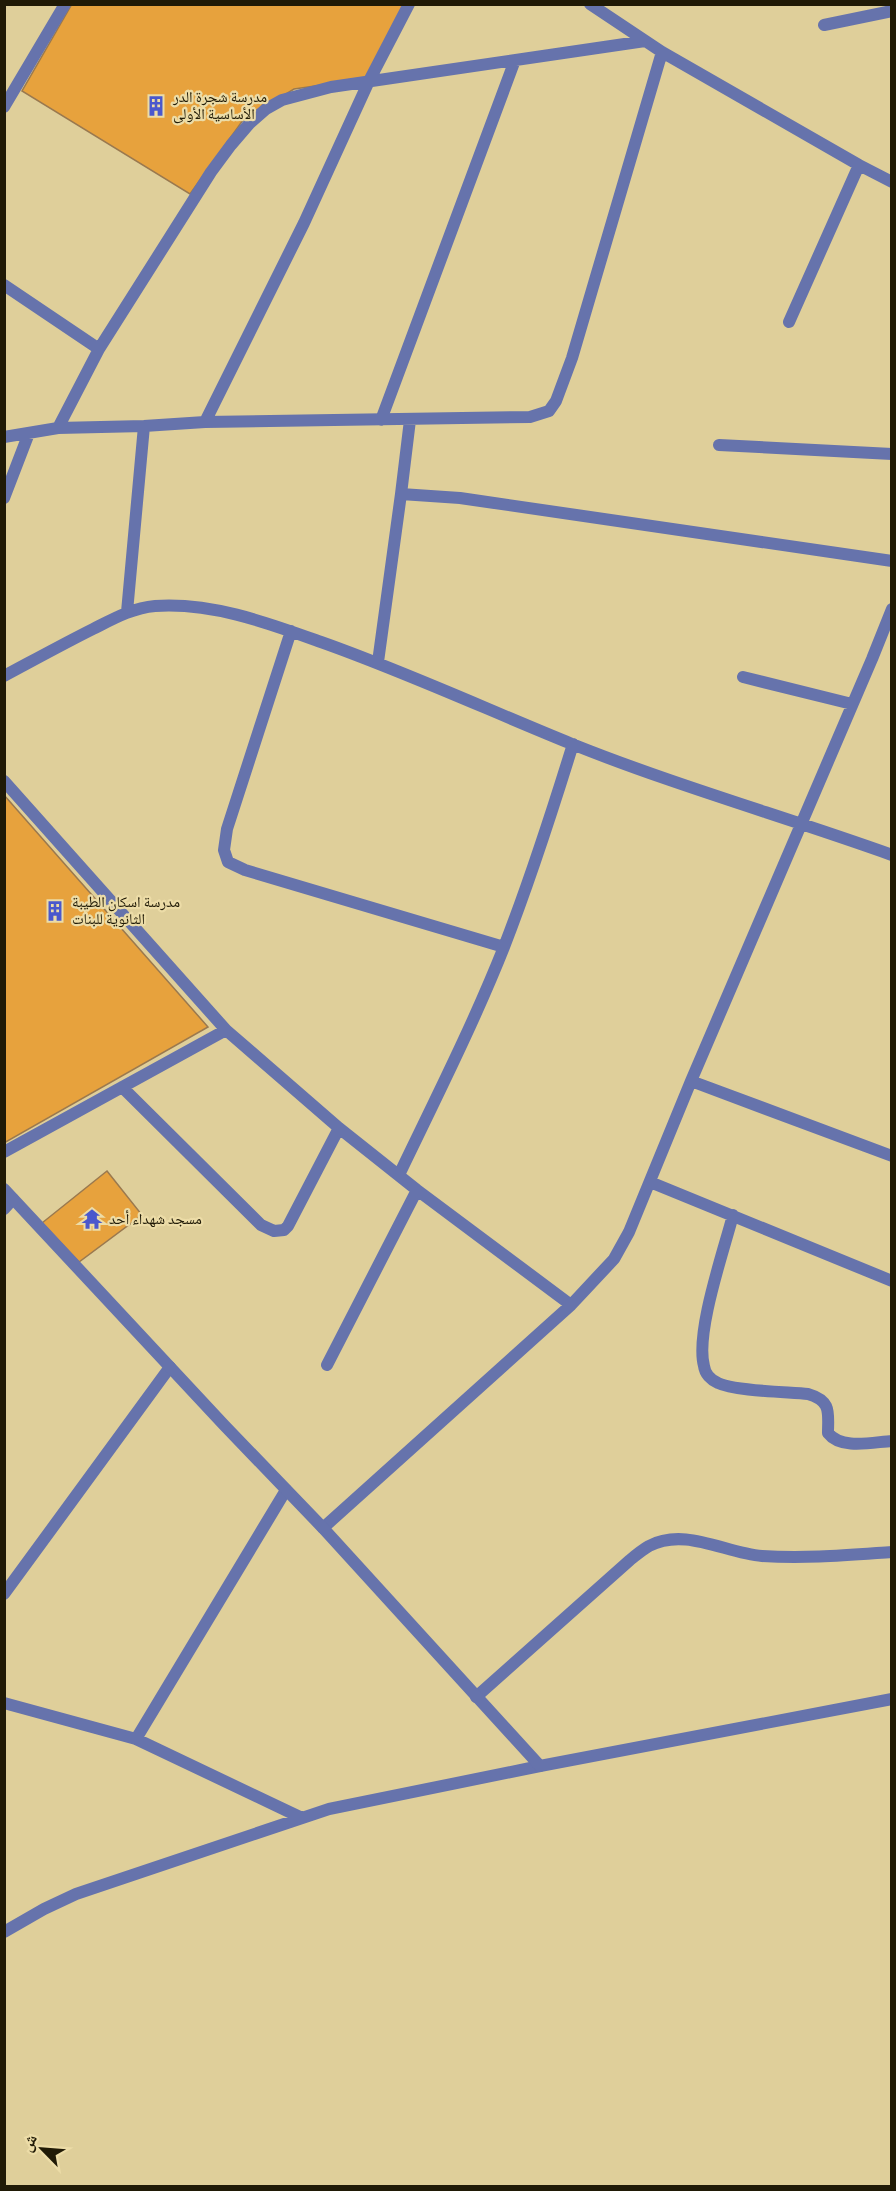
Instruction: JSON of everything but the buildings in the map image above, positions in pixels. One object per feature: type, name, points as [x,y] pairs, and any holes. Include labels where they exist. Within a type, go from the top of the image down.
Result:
[{"type":"street","points":[[4,107],[65,4]]},
{"type":"street","points":[[205,422],[304,223],[369,81],[409,4]]},
{"type":"street","points":[[590,4],[662,52],[891,182]]},
{"type":"street","points":[[824,25],[891,11]]},
{"type":"street","points":[[58,428],[99,349],[211,172],[249,124],[266,109],[301,93],[645,41]]},
{"type":"street","points":[[4,437],[58,428],[205,422],[530,417],[549,411],[556,401],[575,347],[662,52]]},
{"type":"street","points":[[381,420],[515,60]]},
{"type":"street","points":[[789,322],[859,165]]},
{"type":"street","points":[[4,285],[99,349]]},
{"type":"street","points":[[378,662],[410,420]]},
{"type":"street","points":[[127,612],[144,426]]},
{"type":"street","points":[[4,498],[28,433]]},
{"type":"street","points":[[719,445],[891,454]]},
{"type":"street","points":[[401,494],[460,498],[891,561]]},
{"type":"street","points":[[4,676],[127,612],[151,606],[195,607],[241,616],[378,662],[573,744],[664,778],[891,855]]},
{"type":"street","points":[[323,1528],[571,1305],[614,1259],[629,1232],[891,609]]},
{"type":"street","points":[[291,631],[227,829],[224,850],[228,861],[245,870],[504,947]]},
{"type":"street","points":[[743,677],[852,704]]},
{"type":"street","points":[[399,1175],[454,1061],[504,947],[538,853],[573,744]]},
{"type":"street","points":[[4,781],[226,1030],[339,1128],[417,1190],[571,1305]]},
{"type":"street","points":[[4,1152],[226,1030]]},
{"type":"street","points":[[691,1081],[891,1156]]},
{"type":"street","points":[[122,1087],[261,1226],[274,1231],[284,1230],[288,1226],[339,1128]]},
{"type":"street","points":[[650,1182],[891,1281]]},
{"type":"street","points":[[327,1365],[417,1190]]},
{"type":"street","points":[[4,1209],[8,1194]]},
{"type":"street","points":[[8,1194],[323,1528],[540,1766]]},
{"type":"street","points":[[733,1215],[711,1295],[702,1346],[704,1367],[708,1377],[718,1384],[732,1387],[808,1394],[820,1399],[828,1409],[828,1433],[837,1441],[848,1443],[891,1441]]},
{"type":"street","points":[[4,1594],[170,1367]]},
{"type":"street","points":[[136,1739],[286,1490]]},
{"type":"street","points":[[476,1697],[630,1560],[648,1547],[661,1542],[687,1540],[759,1556],[810,1557],[891,1552]]},
{"type":"street","points":[[4,1932],[76,1894],[302,1818],[352,1804],[891,1699]]},
{"type":"street","points":[[4,1703],[136,1739],[302,1818]]},
{"type":"place","name":"مدرسة شجرة الدر الأساسية الأولى","points":[[156,106]]},
{"type":"place","name":"مدرسة اسكان الطيبة الثانوية للبنات","points":[[55,911]]},
{"type":"place","name":"مسجد شهداء أحد","points":[[92,1219]]}]
